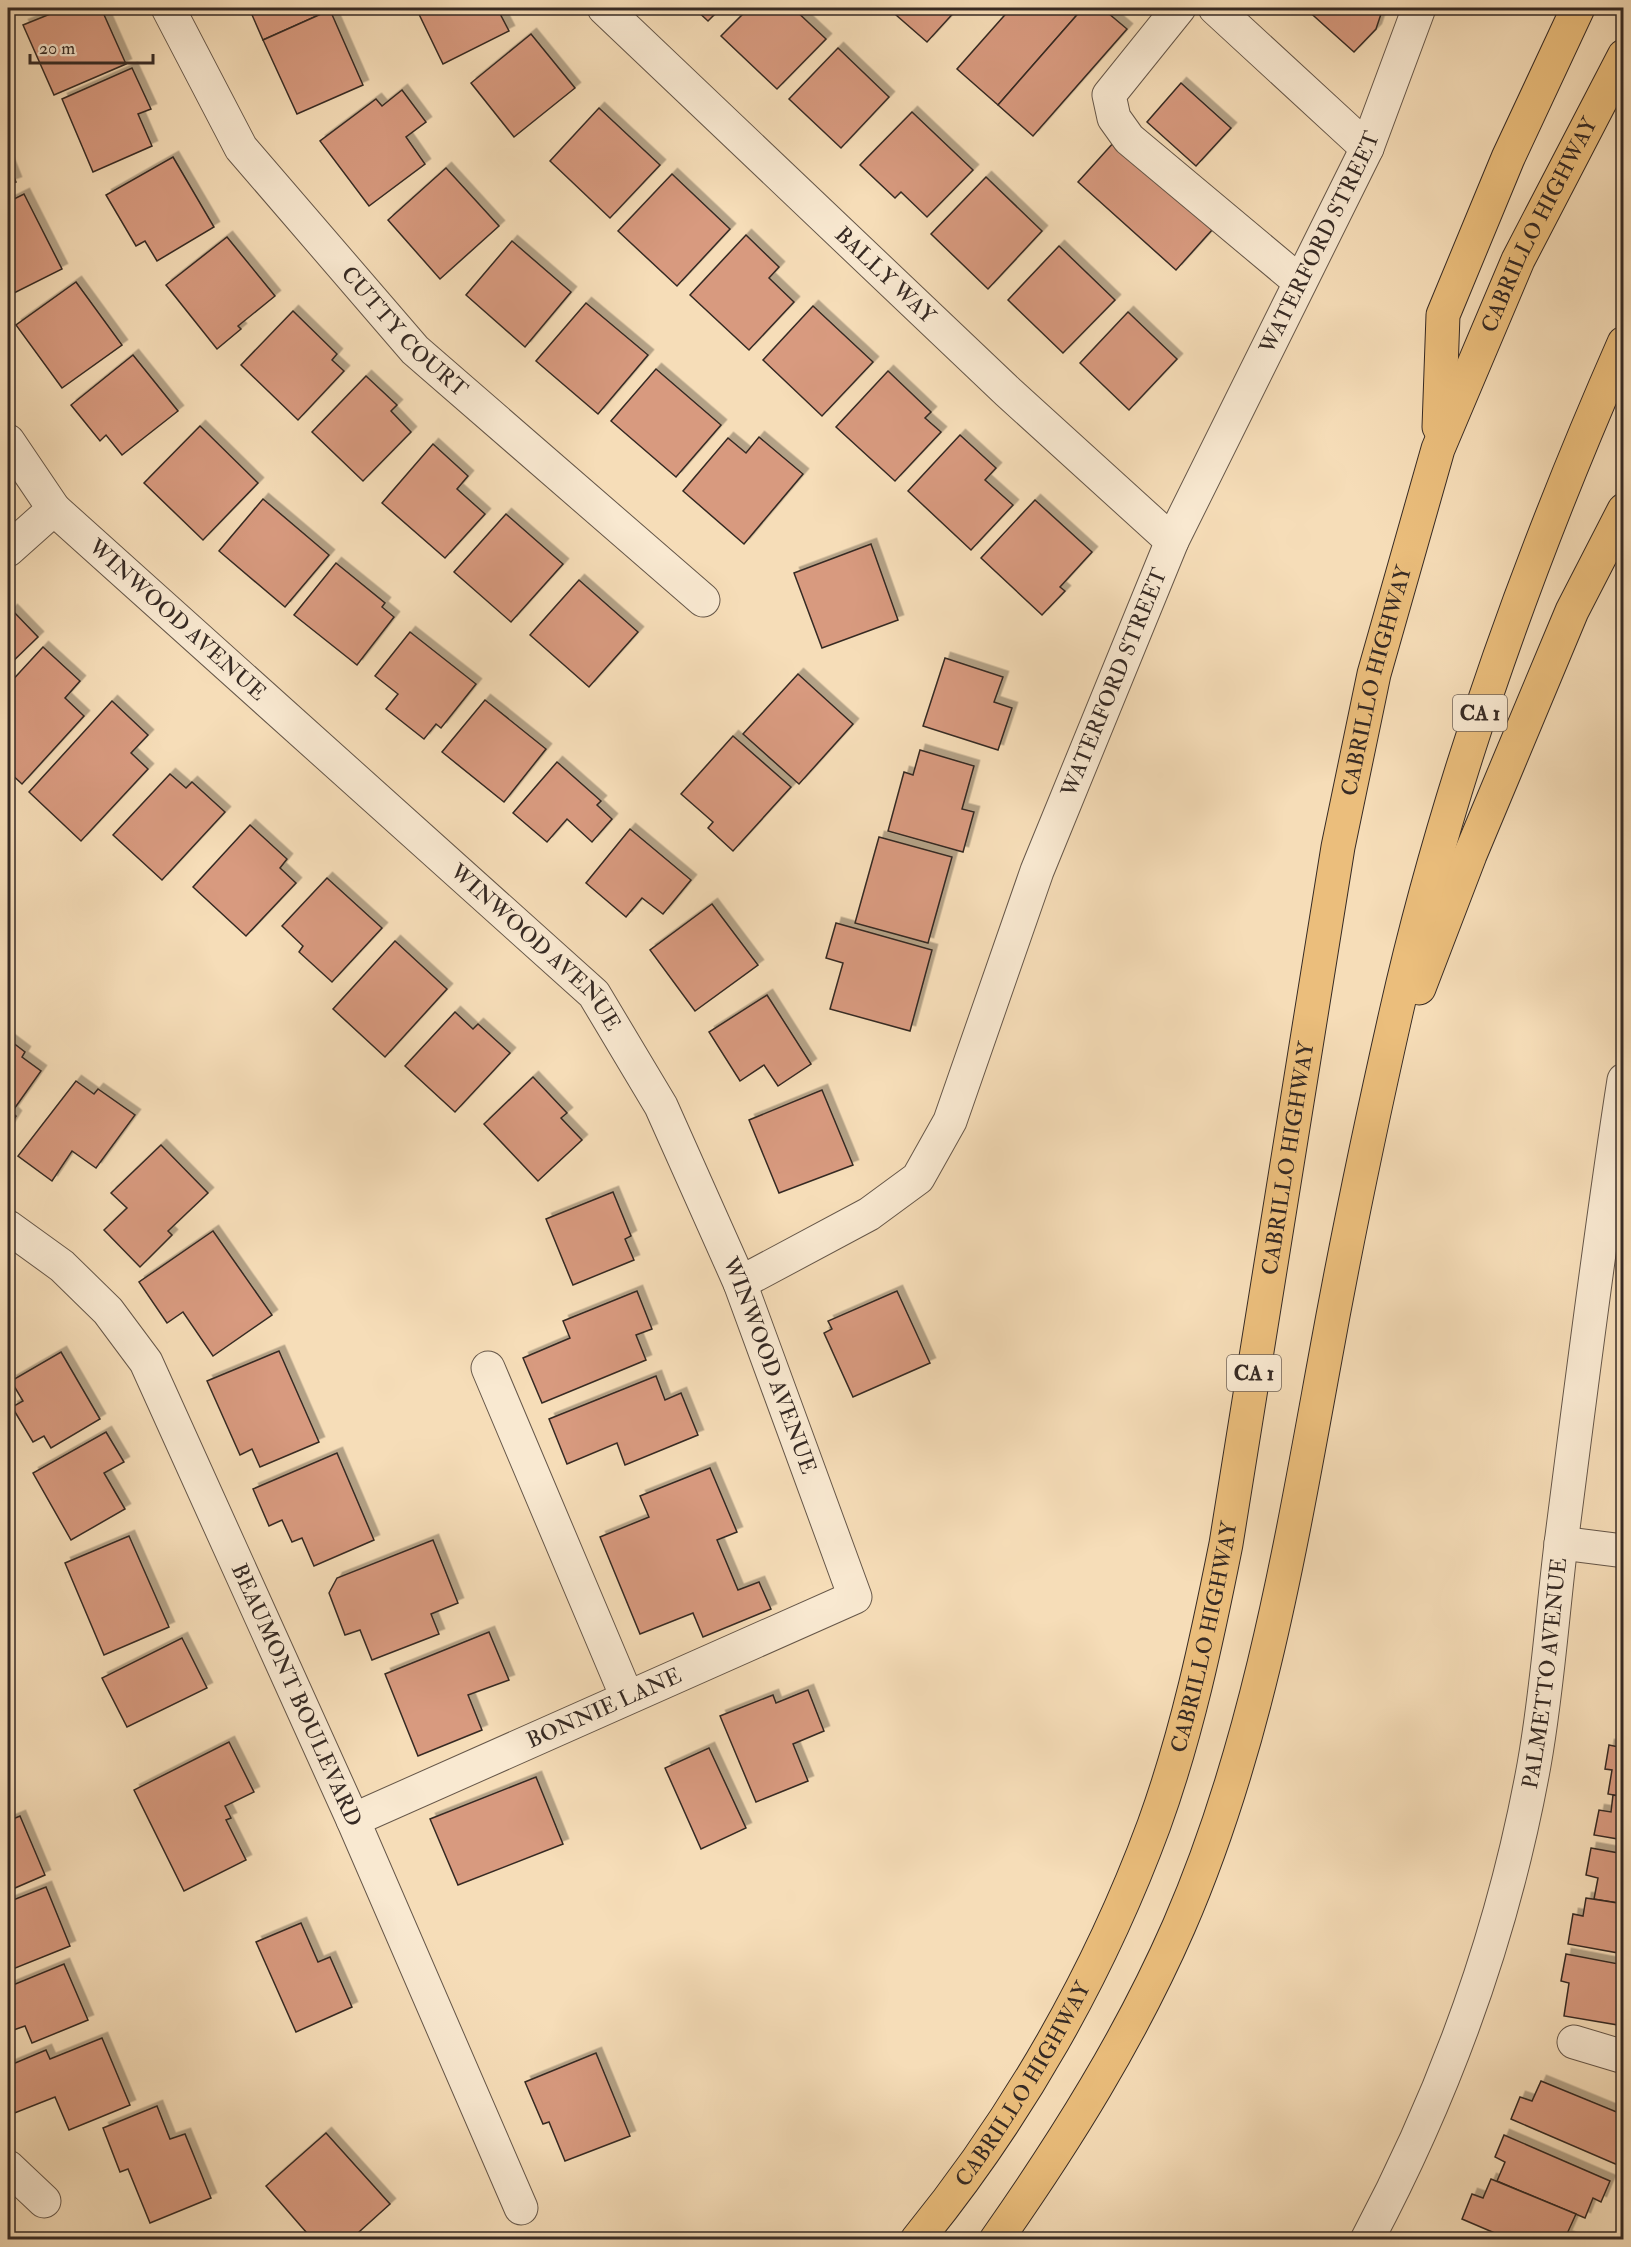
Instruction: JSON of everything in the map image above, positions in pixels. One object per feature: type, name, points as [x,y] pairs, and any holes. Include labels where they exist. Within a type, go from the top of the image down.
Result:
[{"type":"highway","points":[[1438,449],[1443,315],[1504,168],[1578,8]]},
{"type":"highway","name":"CABRILLO HIGHWAY","points":[[917,2240],[948,2202],[999,2128],[1058,2033],[1123,1901],[1154,1823],[1183,1733],[1204,1651],[1226,1544],[1336,858],[1374,675],[1438,449],[1518,260],[1623,56]]},
{"type":"highway","name":"CA 1","points":[[996,2240],[1101,2082],[1180,1925],[1211,1844],[1241,1750],[1283,1577],[1377,1096],[1418,920],[1475,729],[1554,510],[1623,344]]},
{"type":"highway","points":[[1377,1096],[1470,855],[1559,642],[1623,510]]},
{"type":"street","name":"CUTTY COURT","points":[[168,8],[241,148],[415,350],[703,600]]},
{"type":"street","name":"BALLY WAY","points":[[604,8],[1008,392],[1172,541]]},
{"type":"street","points":[[1179,8],[1109,94],[1114,118],[1130,139],[1300,282]]},
{"type":"street","points":[[1215,8],[1367,148]]},
{"type":"street","name":"WATERFORD STREET","points":[[740,1283],[869,1214],[918,1178],[950,1121],[1038,872],[1172,541],[1367,148],[1419,8]]},
{"type":"street","name":"WINWOOD AVENUE","points":[[8,441],[54,509],[594,994],[662,1106],[740,1283],[855,1597]]},
{"type":"street","points":[[8,550],[54,509]]},
{"type":"street","name":"PALMETTO AVENUE","points":[[1367,2240],[1406,2167],[1445,2076],[1478,1981],[1509,1877],[1534,1764],[1623,1080]]},
{"type":"street","name":"BEAUMONT BOULEVARD","points":[[8,1227],[69,1273],[108,1311],[146,1362],[353,1820],[521,2208]]},
{"type":"street","points":[[488,1368],[627,1697]]},
{"type":"street","points":[[1561,1543],[1623,1551]]},
{"type":"street","name":"BONNIE LANE","points":[[353,1820],[855,1597]]},
{"type":"street","points":[[1574,2042],[1623,2056]]},
{"type":"street","points":[[8,2167],[44,2201]]},
{"type":"building","points":[[65,8],[101,8],[126,64],[54,95],[23,25]]},
{"type":"building","points":[[249,8],[329,8],[330,10],[263,40]]},
{"type":"building","points":[[416,8],[497,8],[509,31],[443,64]]},
{"type":"building","points":[[694,8],[721,8],[708,21]]},
{"type":"building","points":[[749,8],[793,8],[826,39],[777,89],[721,36]]},
{"type":"building","points":[[888,8],[958,8],[927,42]]},
{"type":"building","points":[[1011,8],[1083,8],[998,105],[957,69]]},
{"type":"building","points":[[1083,8],[1102,8],[1127,29],[1033,136],[998,105]]},
{"type":"building","points":[[1305,8],[1383,8],[1376,29],[1354,52]]},
{"type":"building","points":[[330,10],[363,85],[297,114],[263,40]]},
{"type":"building","points":[[531,34],[575,88],[514,137],[471,83]]},
{"type":"building","points":[[838,48],[889,97],[841,148],[789,99]]},
{"type":"building","points":[[132,68],[151,109],[138,114],[152,146],[93,172],[62,99]]},
{"type":"building","points":[[1181,83],[1231,128],[1196,166],[1147,122]]},
{"type":"building","points":[[402,90],[426,122],[406,137],[425,164],[369,206],[320,141],[376,99],[382,106]]},
{"type":"building","points":[[599,108],[660,165],[610,218],[550,161]]},
{"type":"building","points":[[912,112],[973,170],[927,217],[901,192],[895,198],[860,165]]},
{"type":"building","points":[[1115,141],[1212,230],[1176,270],[1078,182]]},
{"type":"building","points":[[173,157],[214,227],[157,261],[145,241],[136,246],[106,195]]},
{"type":"building","points":[[8,162],[16,182],[8,185]]},
{"type":"building","points":[[446,168],[499,226],[440,279],[388,220]]},
{"type":"building","points":[[672,174],[730,229],[677,286],[618,231]]},
{"type":"building","points":[[986,177],[1042,231],[988,289],[931,234]]},
{"type":"building","points":[[24,194],[62,269],[8,296],[8,202]]},
{"type":"building","points":[[746,235],[779,267],[769,278],[794,302],[749,350],[690,295]]},
{"type":"building","points":[[227,237],[275,296],[238,326],[241,329],[217,349],[166,285]]},
{"type":"building","points":[[512,241],[571,292],[525,347],[466,295]]},
{"type":"building","points":[[1059,246],[1115,300],[1063,353],[1008,300]]},
{"type":"building","points":[[76,282],[122,345],[62,388],[16,325]]},
{"type":"building","points":[[586,303],[648,355],[598,414],[536,361]]},
{"type":"building","points":[[813,306],[873,362],[822,416],[763,360]]},
{"type":"building","points":[[293,311],[337,354],[332,360],[344,371],[298,420],[241,365]]},
{"type":"building","points":[[1128,312],[1177,359],[1129,410],[1080,363]]},
{"type":"building","points":[[133,355],[178,411],[122,455],[106,435],[100,441],[71,405]]},
{"type":"building","points":[[656,369],[721,425],[676,477],[611,421]]},
{"type":"building","points":[[888,371],[931,412],[925,418],[941,432],[895,481],[836,427]]},
{"type":"building","points":[[366,376],[397,405],[391,411],[411,432],[363,481],[312,432]]},
{"type":"building","points":[[200,426],[258,483],[203,540],[144,483]]},
{"type":"building","points":[[960,435],[996,468],[985,480],[1013,505],[971,550],[908,491]]},
{"type":"building","points":[[759,437],[803,474],[744,544],[683,491],[728,438],[746,453]]},
{"type":"building","points":[[433,444],[468,476],[457,489],[485,514],[445,558],[382,503]]},
{"type":"building","points":[[263,499],[329,555],[285,607],[219,551]]},
{"type":"building","points":[[1035,500],[1092,552],[1060,587],[1065,591],[1042,615],[981,558]]},
{"type":"building","points":[[506,514],[563,564],[511,622],[454,572]]},
{"type":"building","points":[[871,544],[898,620],[822,648],[794,573]]},
{"type":"building","points":[[336,563],[385,603],[382,607],[394,617],[357,665],[294,615]]},
{"type":"building","points":[[579,580],[638,632],[589,687],[530,635]]},
{"type":"building","points":[[12,610],[38,637],[8,666],[8,615]]},
{"type":"building","points":[[410,632],[476,684],[441,728],[436,724],[424,739],[386,709],[398,694],[375,676]]},
{"type":"building","points":[[43,647],[80,681],[65,698],[84,716],[22,784],[8,771],[8,685]]},
{"type":"building","points":[[945,658],[1003,677],[994,702],[1012,708],[998,750],[923,726]]},
{"type":"building","points":[[798,674],[853,724],[799,784],[743,734]]},
{"type":"building","points":[[485,700],[546,749],[504,802],[442,752]]},
{"type":"building","points":[[112,701],[148,735],[131,753],[148,769],[81,841],[29,792]]},
{"type":"building","points":[[733,736],[791,787],[733,851],[708,828],[713,822],[681,794]]},
{"type":"building","points":[[920,750],[974,766],[962,809],[974,812],[963,852],[888,831],[904,772],[913,775]]},
{"type":"building","points":[[557,762],[601,801],[597,805],[612,819],[592,842],[567,819],[547,842],[513,813]]},
{"type":"building","points":[[170,774],[186,788],[192,782],[225,812],[162,880],[113,835]]},
{"type":"building","points":[[250,825],[287,859],[280,868],[296,883],[246,936],[193,887]]},
{"type":"building","points":[[630,829],[691,880],[663,914],[642,898],[626,917],[586,883]]},
{"type":"building","points":[[879,837],[952,857],[928,943],[855,923]]},
{"type":"building","points":[[327,878],[382,928],[332,982],[299,952],[303,946],[282,926]]},
{"type":"building","points":[[712,904],[758,965],[695,1011],[650,950]]},
{"type":"building","points":[[836,923],[932,950],[910,1031],[830,1009],[843,963],[826,958]]},
{"type":"building","points":[[395,941],[447,989],[385,1057],[333,1009]]},
{"type":"building","points":[[767,995],[811,1064],[778,1086],[764,1065],[740,1081],[709,1032]]},
{"type":"building","points":[[455,1012],[473,1029],[478,1024],[510,1053],[455,1112],[405,1066]]},
{"type":"building","points":[[8,1039],[25,1052],[22,1057],[41,1071],[12,1112],[16,1116],[8,1129]]},
{"type":"building","points":[[533,1077],[567,1113],[561,1118],[582,1140],[538,1181],[484,1124]]},
{"type":"building","points":[[76,1081],[94,1094],[98,1089],[135,1115],[96,1168],[72,1151],[52,1181],[18,1156]]},
{"type":"building","points":[[822,1090],[853,1165],[779,1193],[749,1120]]},
{"type":"building","points":[[161,1145],[208,1193],[168,1231],[172,1235],[140,1267],[104,1230],[127,1208],[111,1193]]},
{"type":"building","points":[[613,1192],[631,1236],[625,1239],[634,1260],[573,1285],[546,1219]]},
{"type":"building","points":[[213,1231],[272,1315],[213,1356],[183,1312],[167,1323],[139,1282]]},
{"type":"building","points":[[637,1291],[652,1329],[636,1335],[646,1360],[542,1403],[523,1358],[570,1338],[563,1321]]},
{"type":"building","points":[[897,1291],[930,1363],[853,1397],[824,1333],[832,1329],[828,1321]]},
{"type":"building","points":[[279,1351],[319,1442],[260,1467],[252,1449],[240,1455],[207,1381]]},
{"type":"building","points":[[61,1352],[100,1419],[51,1448],[44,1436],[33,1442],[12,1407],[23,1401],[11,1381]]},
{"type":"building","points":[[656,1376],[665,1400],[681,1393],[698,1435],[625,1465],[617,1443],[567,1464],[549,1419]]},
{"type":"building","points":[[106,1432],[124,1462],[104,1473],[125,1509],[71,1540],[33,1473]]},
{"type":"building","points":[[337,1453],[374,1540],[314,1566],[302,1538],[292,1542],[282,1520],[269,1526],[253,1489]]},
{"type":"building","points":[[710,1468],[737,1532],[717,1540],[738,1590],[759,1582],[771,1609],[703,1637],[693,1613],[640,1634],[600,1537],[649,1517],[640,1496]]},
{"type":"building","points":[[129,1536],[169,1627],[104,1655],[65,1563]]},
{"type":"building","points":[[433,1540],[458,1603],[431,1614],[439,1634],[372,1660],[360,1630],[345,1635],[329,1593],[337,1578]]},
{"type":"building","points":[[489,1632],[509,1680],[468,1695],[482,1730],[418,1756],[385,1674]]},
{"type":"building","points":[[182,1638],[207,1688],[127,1727],[102,1678]]},
{"type":"building","points":[[808,1690],[824,1731],[793,1744],[808,1781],[756,1802],[720,1716],[773,1695],[776,1703]]},
{"type":"building","points":[[229,1742],[254,1792],[225,1806],[231,1818],[226,1820],[246,1860],[184,1891],[134,1790]]},
{"type":"building","points":[[1609,1745],[1624,1748],[1624,1797],[1608,1794],[1612,1770],[1605,1769]]},
{"type":"building","points":[[709,1748],[746,1828],[701,1849],[665,1768]]},
{"type":"building","points":[[536,1777],[563,1844],[458,1885],[430,1819]]},
{"type":"building","points":[[1613,1795],[1624,1797],[1624,1840],[1594,1835],[1599,1810],[1611,1812]]},
{"type":"building","points":[[20,1816],[45,1875],[8,1891],[8,1821]]},
{"type":"building","points":[[1591,1848],[1624,1854],[1624,1904],[1594,1899],[1598,1878],[1586,1875]]},
{"type":"building","points":[[46,1887],[70,1946],[8,1971],[8,1902]]},
{"type":"building","points":[[1586,1898],[1624,1904],[1624,1954],[1568,1944],[1573,1914],[1583,1916]]},
{"type":"building","points":[[301,1923],[318,1962],[330,1957],[352,2007],[296,2032],[256,1942]]},
{"type":"building","points":[[1566,1954],[1624,1965],[1624,2026],[1564,2016],[1569,1983],[1561,1981]]},
{"type":"building","points":[[64,1964],[88,2020],[32,2043],[25,2026],[8,2032],[8,1987]]},
{"type":"building","points":[[102,2038],[130,2105],[69,2130],[55,2097],[12,2114],[8,2102],[8,2066],[46,2050],[50,2059]]},
{"type":"building","points":[[596,2053],[630,2136],[565,2161],[549,2122],[543,2124],[525,2082]]},
{"type":"building","points":[[1541,2081],[1624,2115],[1624,2157],[1620,2166],[1511,2119],[1520,2097],[1532,2101]]},
{"type":"building","points":[[157,2106],[170,2139],[185,2134],[211,2198],[150,2223],[128,2169],[120,2172],[103,2128]]},
{"type":"building","points":[[326,2133],[390,2204],[350,2240],[313,2240],[266,2186]]},
{"type":"building","points":[[1504,2135],[1610,2181],[1601,2202],[1593,2198],[1585,2218],[1497,2181],[1505,2162],[1495,2157]]},
{"type":"building","points":[[1491,2179],[1576,2214],[1566,2236],[1575,2240],[1511,2240],[1462,2219],[1472,2194],[1483,2198]]}]
